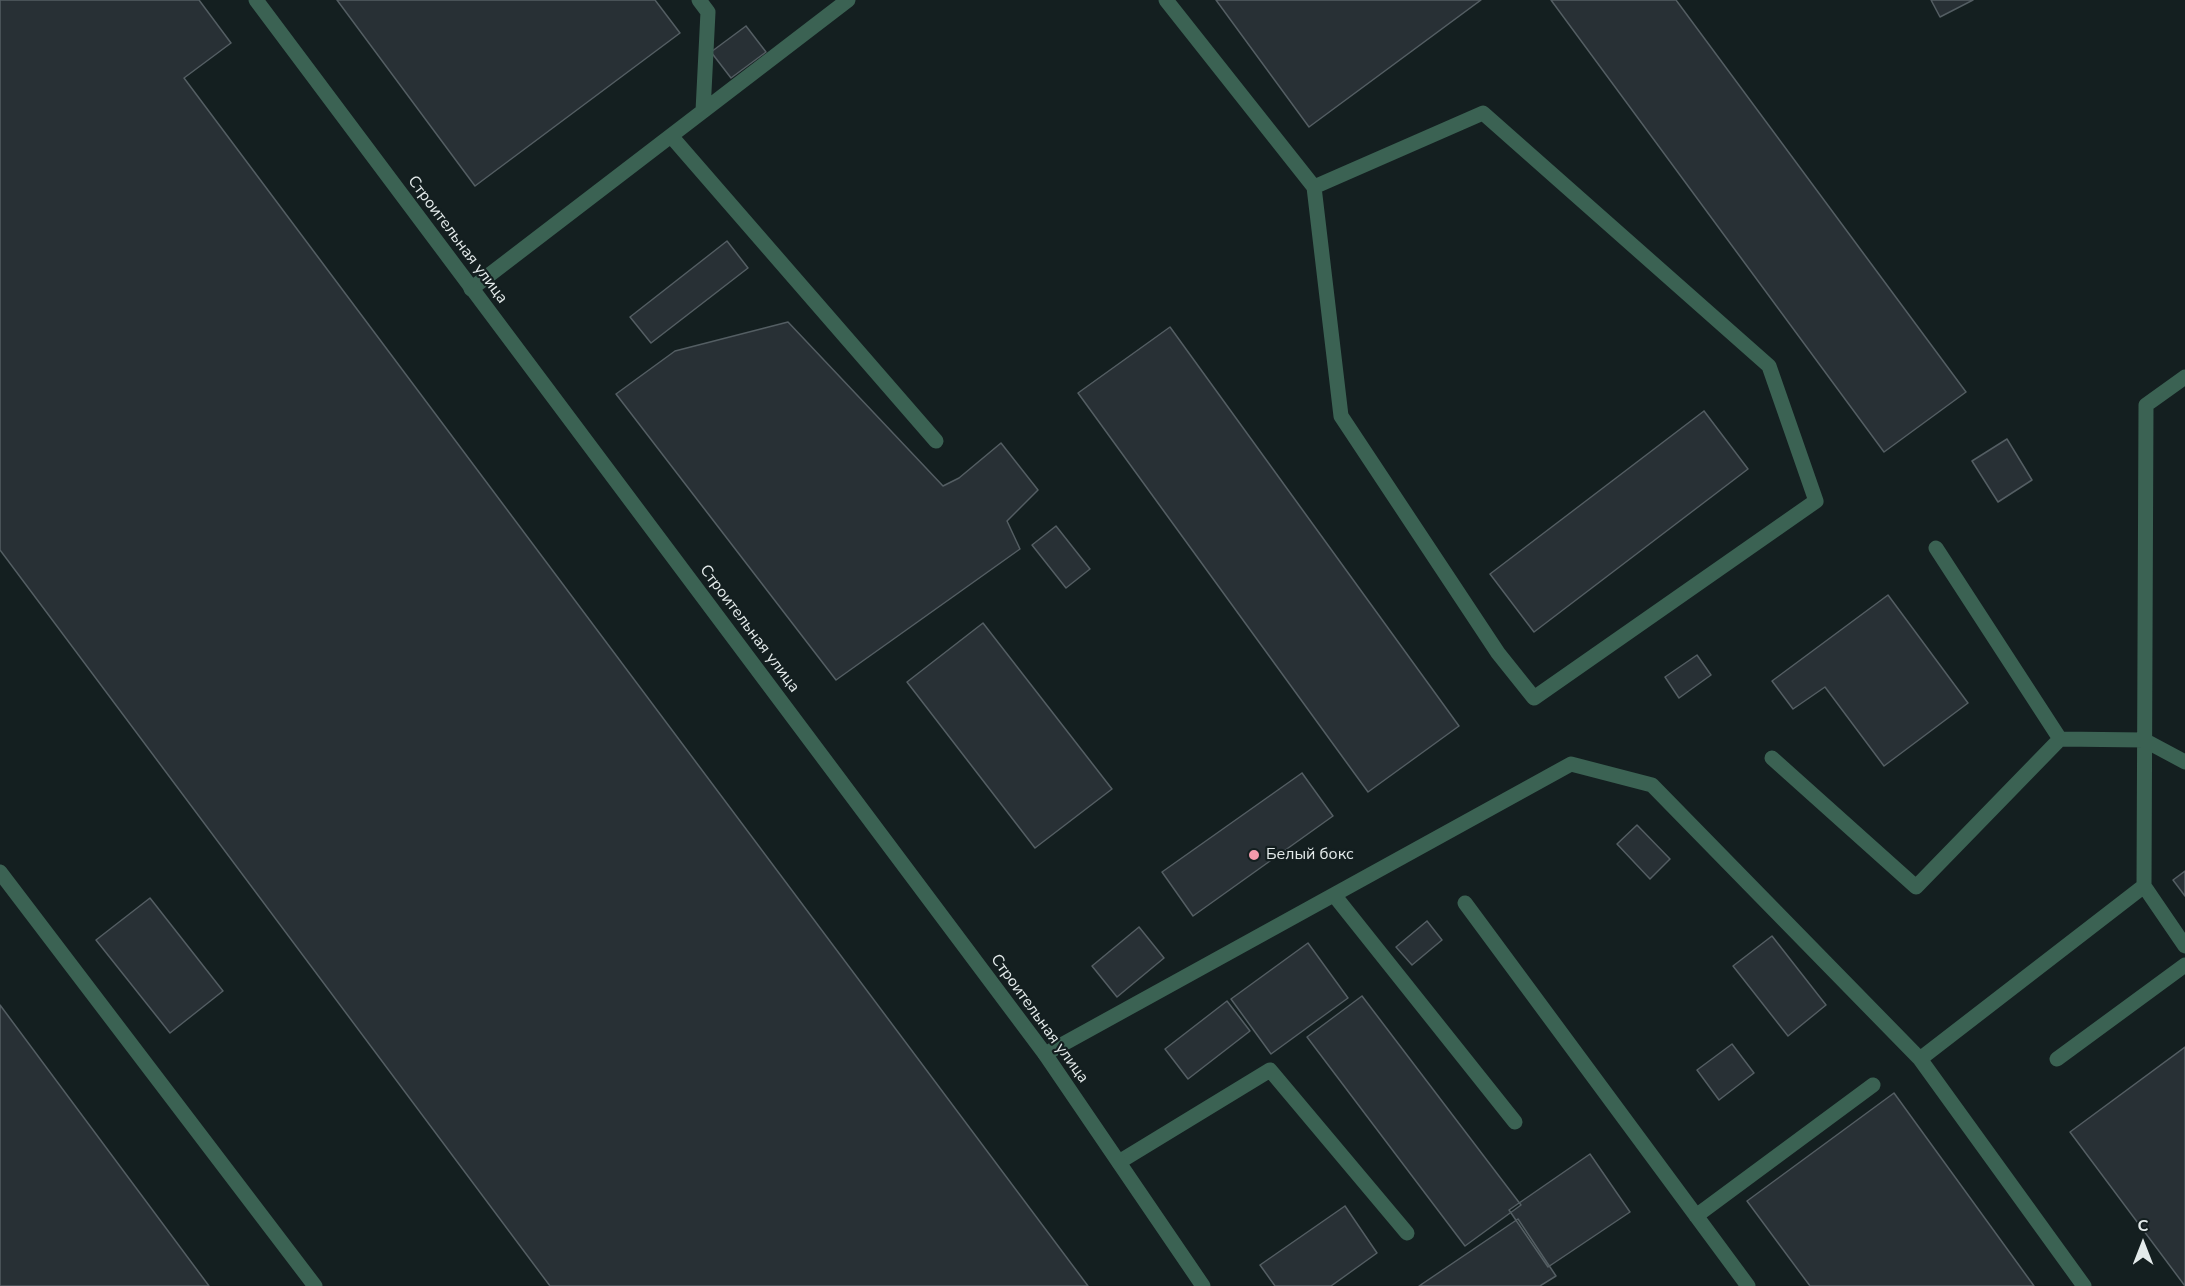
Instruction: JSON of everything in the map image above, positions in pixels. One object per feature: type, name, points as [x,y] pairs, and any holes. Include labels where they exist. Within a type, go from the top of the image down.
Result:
[{"type":"street","name":"Строительная улица","points":[[256,0],[1045,1054],[1203,1286]]},
{"type":"street","points":[[699,0],[708,12],[703,111]]},
{"type":"street","points":[[471,289],[848,0]]},
{"type":"street","points":[[1166,0],[1314,187],[1341,416],[1498,653],[1534,698],[1816,501],[1769,366],[1483,113],[1314,187]]},
{"type":"street","points":[[671,136],[936,441]]},
{"type":"street","points":[[2185,377],[2146,405],[2144,740],[2144,886],[2185,946]]},
{"type":"street","points":[[1936,548],[2060,739]]},
{"type":"street","points":[[1772,758],[1916,887],[2060,739],[2144,740],[2185,762]]},
{"type":"street","points":[[1045,1054],[1571,764],[1652,785],[1920,1059],[2084,1286]]},
{"type":"street","points":[[0,872],[315,1286]]},
{"type":"street","points":[[1920,1059],[2144,886]]},
{"type":"street","points":[[1334,895],[1515,1122]]},
{"type":"street","points":[[1465,903],[1748,1286]]},
{"type":"street","points":[[2057,1059],[2185,965]]},
{"type":"street","points":[[1119,1162],[1270,1070],[1407,1233]]},
{"type":"street","points":[[1696,1216],[1873,1085]]},
{"type":"building","points":[[0,0],[199,0],[231,43],[184,78],[1088,1286],[550,1286],[0,550]]},
{"type":"building","points":[[337,0],[655,0],[680,33],[475,186]]},
{"type":"building","points":[[1216,0],[1481,0],[1309,127]]},
{"type":"building","points":[[1551,0],[1676,0],[1966,392],[1884,452]]},
{"type":"building","points":[[1931,0],[1973,0],[1940,17]]},
{"type":"building","points":[[746,26],[766,52],[731,78],[711,52]]},
{"type":"building","points":[[727,241],[748,268],[651,343],[630,317]]},
{"type":"building","points":[[788,322],[943,486],[959,478],[1001,443],[1038,490],[1007,521],[1020,549],[836,680],[616,394],[675,351]]},
{"type":"building","points":[[1170,327],[1459,726],[1368,792],[1078,393]]},
{"type":"building","points":[[1704,411],[1748,469],[1534,632],[1490,574]]},
{"type":"building","points":[[2007,439],[2032,480],[1998,502],[1972,461]]},
{"type":"building","points":[[1056,526],[1090,569],[1066,588],[1032,545]]},
{"type":"building","points":[[1888,595],[1968,703],[1884,766],[1825,687],[1793,709],[1772,681]]},
{"type":"building","points":[[983,623],[1112,789],[1035,848],[907,682]]},
{"type":"building","points":[[1697,655],[1711,675],[1679,698],[1665,677]]},
{"type":"building","points":[[1302,773],[1333,816],[1193,916],[1162,872]]},
{"type":"building","points":[[1637,825],[1670,859],[1650,879],[1617,844]]},
{"type":"building","points":[[2185,871],[2185,896],[2173,880]]},
{"type":"building","points":[[150,898],[223,991],[170,1033],[96,940]]},
{"type":"building","points":[[1427,921],[1442,940],[1412,965],[1396,947]]},
{"type":"building","points":[[1139,927],[1164,958],[1117,997],[1092,966]]},
{"type":"building","points":[[1772,936],[1826,1005],[1788,1036],[1733,966]]},
{"type":"building","points":[[1308,943],[1348,998],[1271,1054],[1231,999]]},
{"type":"building","points":[[1362,996],[1521,1205],[1465,1246],[1307,1037]]},
{"type":"building","points":[[1227,1001],[1250,1031],[1188,1079],[1165,1049]]},
{"type":"building","points":[[0,1005],[209,1286],[0,1286]]},
{"type":"building","points":[[1732,1044],[1754,1073],[1719,1100],[1697,1070]]},
{"type":"building","points":[[2185,1047],[2185,1286],[2070,1132]]},
{"type":"building","points":[[1894,1093],[2034,1286],[1810,1286],[1747,1201]]},
{"type":"building","points":[[1590,1154],[1630,1212],[1548,1267],[1509,1210]]},
{"type":"building","points":[[1345,1206],[1377,1253],[1331,1286],[1275,1286],[1260,1265]]},
{"type":"building","points":[[1518,1219],[1556,1276],[1540,1286],[1419,1286]]},
{"type":"place","name":"Белый бокс","points":[[1254,855]]}]
